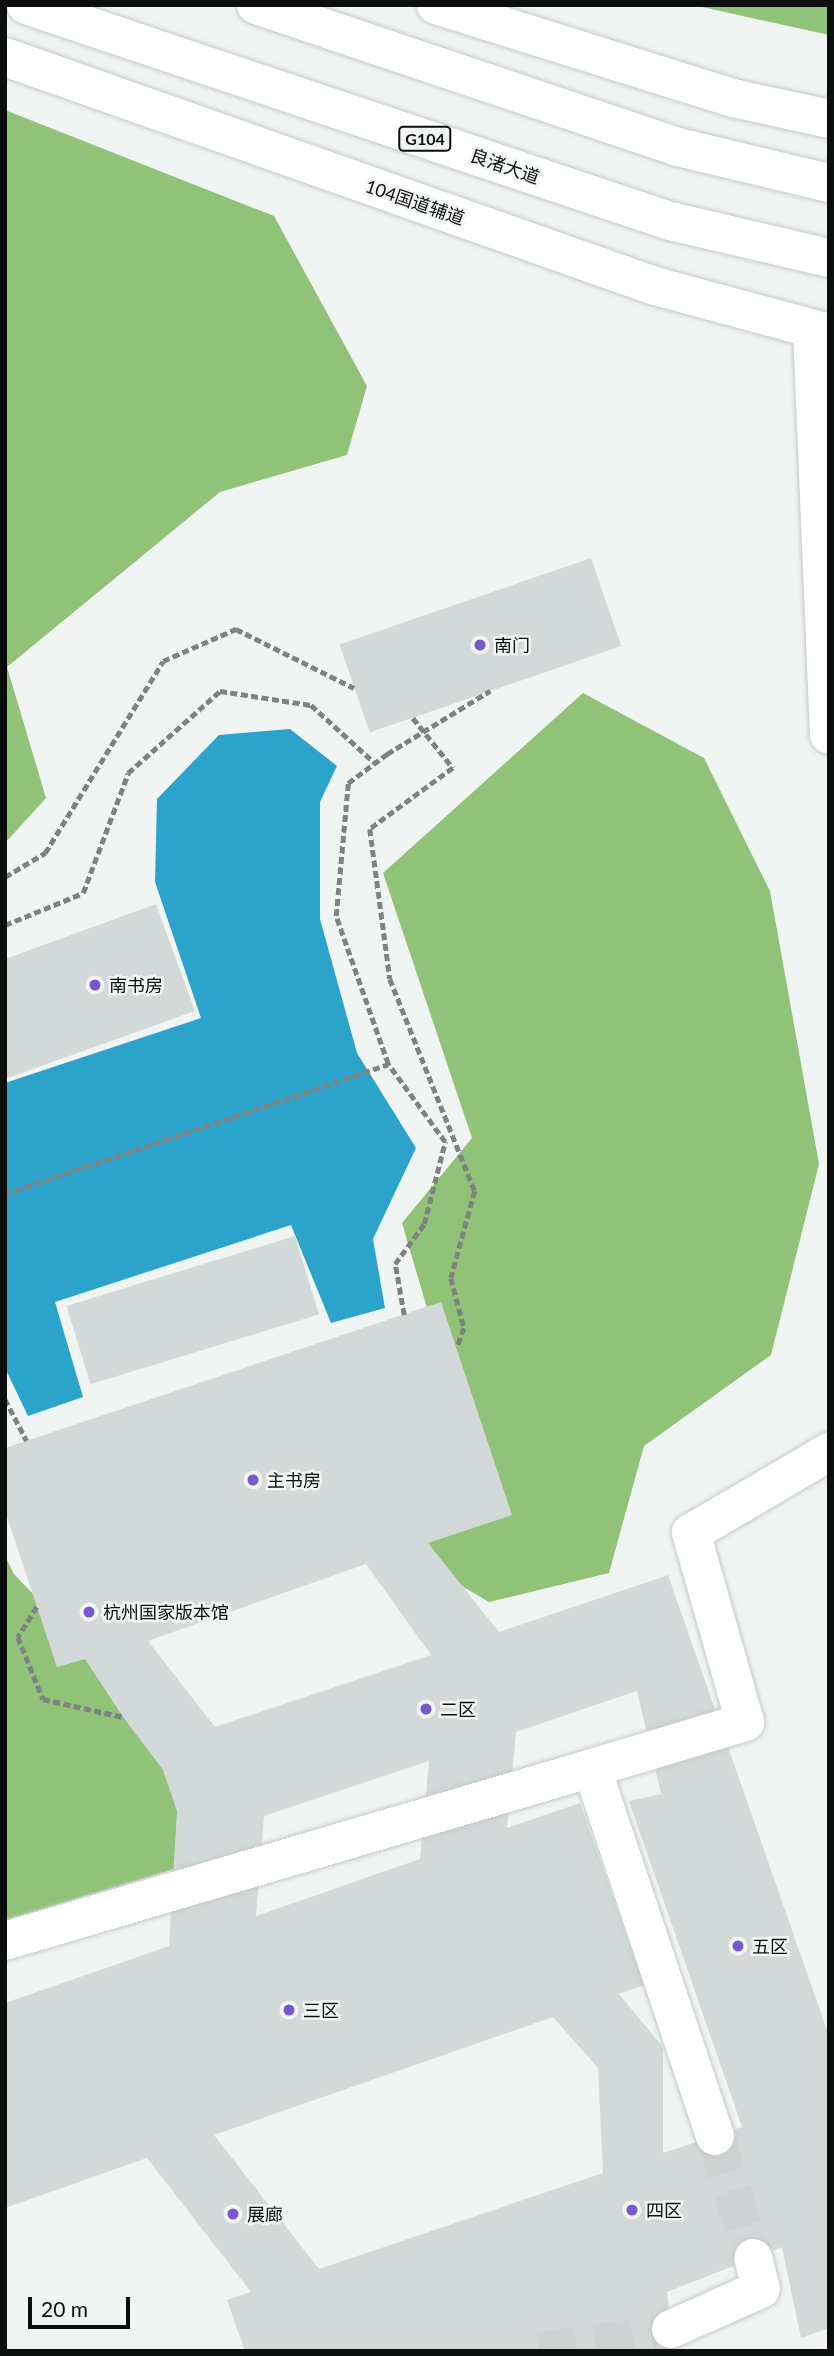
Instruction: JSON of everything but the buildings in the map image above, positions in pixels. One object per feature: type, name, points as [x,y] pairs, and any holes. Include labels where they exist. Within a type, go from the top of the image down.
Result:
[{"type":"main road","name":"良渚大道","points":[[26,5],[670,221],[829,258]]},
{"type":"main road","points":[[256,5],[678,147],[829,183]]},
{"type":"main road","points":[[436,5],[733,98],[829,119]]},
{"type":"main road","name":"104国道辅道","points":[[5,57],[655,286],[820,331]]},
{"type":"main road","points":[[820,331],[829,735]]},
{"type":"main road","points":[[5,1941],[745,1722],[691,1533],[829,1452]]},
{"type":"main road","points":[[592,1768],[715,2136]]},
{"type":"main road","points":[[671,2329],[761,2289],[753,2258]]},
{"type":"path","points":[[5,877],[45,853],[163,661],[236,629],[354,688]]},
{"type":"path","points":[[5,925],[83,894],[128,774],[220,691],[311,705],[375,763]]},
{"type":"path","points":[[404,1315],[395,1264],[424,1224],[445,1142],[388,1064],[336,916],[348,783],[375,763],[491,691]]},
{"type":"path","points":[[413,718],[453,768],[370,829],[390,979],[475,1191],[451,1278],[464,1328],[457,1348]]},
{"type":"path","points":[[5,1194],[388,1064]]},
{"type":"path","points":[[5,1399],[27,1441]]},
{"type":"path","points":[[37,1607],[18,1637],[43,1699],[122,1717]]},
{"type":"green space","points":[[693,5],[829,5],[829,35]]},
{"type":"green space","points":[[5,110],[274,216],[367,386],[347,455],[220,492],[7,667],[46,798],[5,843]]},
{"type":"green space","points":[[583,693],[704,758],[770,891],[819,1164],[771,1355],[644,1446],[609,1573],[489,1602],[414,1558],[454,1400],[402,1223],[472,1138],[383,873]]},
{"type":"green space","points":[[5,1556],[14,1574],[120,1685],[235,1851],[5,1920]]},
{"type":"water","points":[[290,729],[337,766],[320,802],[320,919],[357,1053],[416,1148],[373,1239],[385,1308],[331,1323],[291,1225],[55,1302],[83,1397],[28,1416],[5,1368],[5,1083],[201,1018],[155,882],[157,799],[219,735]]},
{"type":"tunnel","points":[[715,2136],[753,2258]]},
{"type":"tunnel","points":[[539,2351],[656,2335],[671,2329]]},
{"type":"place","name":"南门","points":[[480,645]]},
{"type":"place","name":"南书房","points":[[95,985]]},
{"type":"place","name":"主书房","points":[[253,1480]]},
{"type":"place","name":"杭州国家版本馆","points":[[89,1612]]},
{"type":"place","name":"二区","points":[[426,1709]]},
{"type":"place","name":"五区","points":[[738,1946]]},
{"type":"place","name":"三区","points":[[289,2010]]},
{"type":"place","name":"四区","points":[[632,2210]]},
{"type":"place","name":"展廊","points":[[233,2214]]}]
